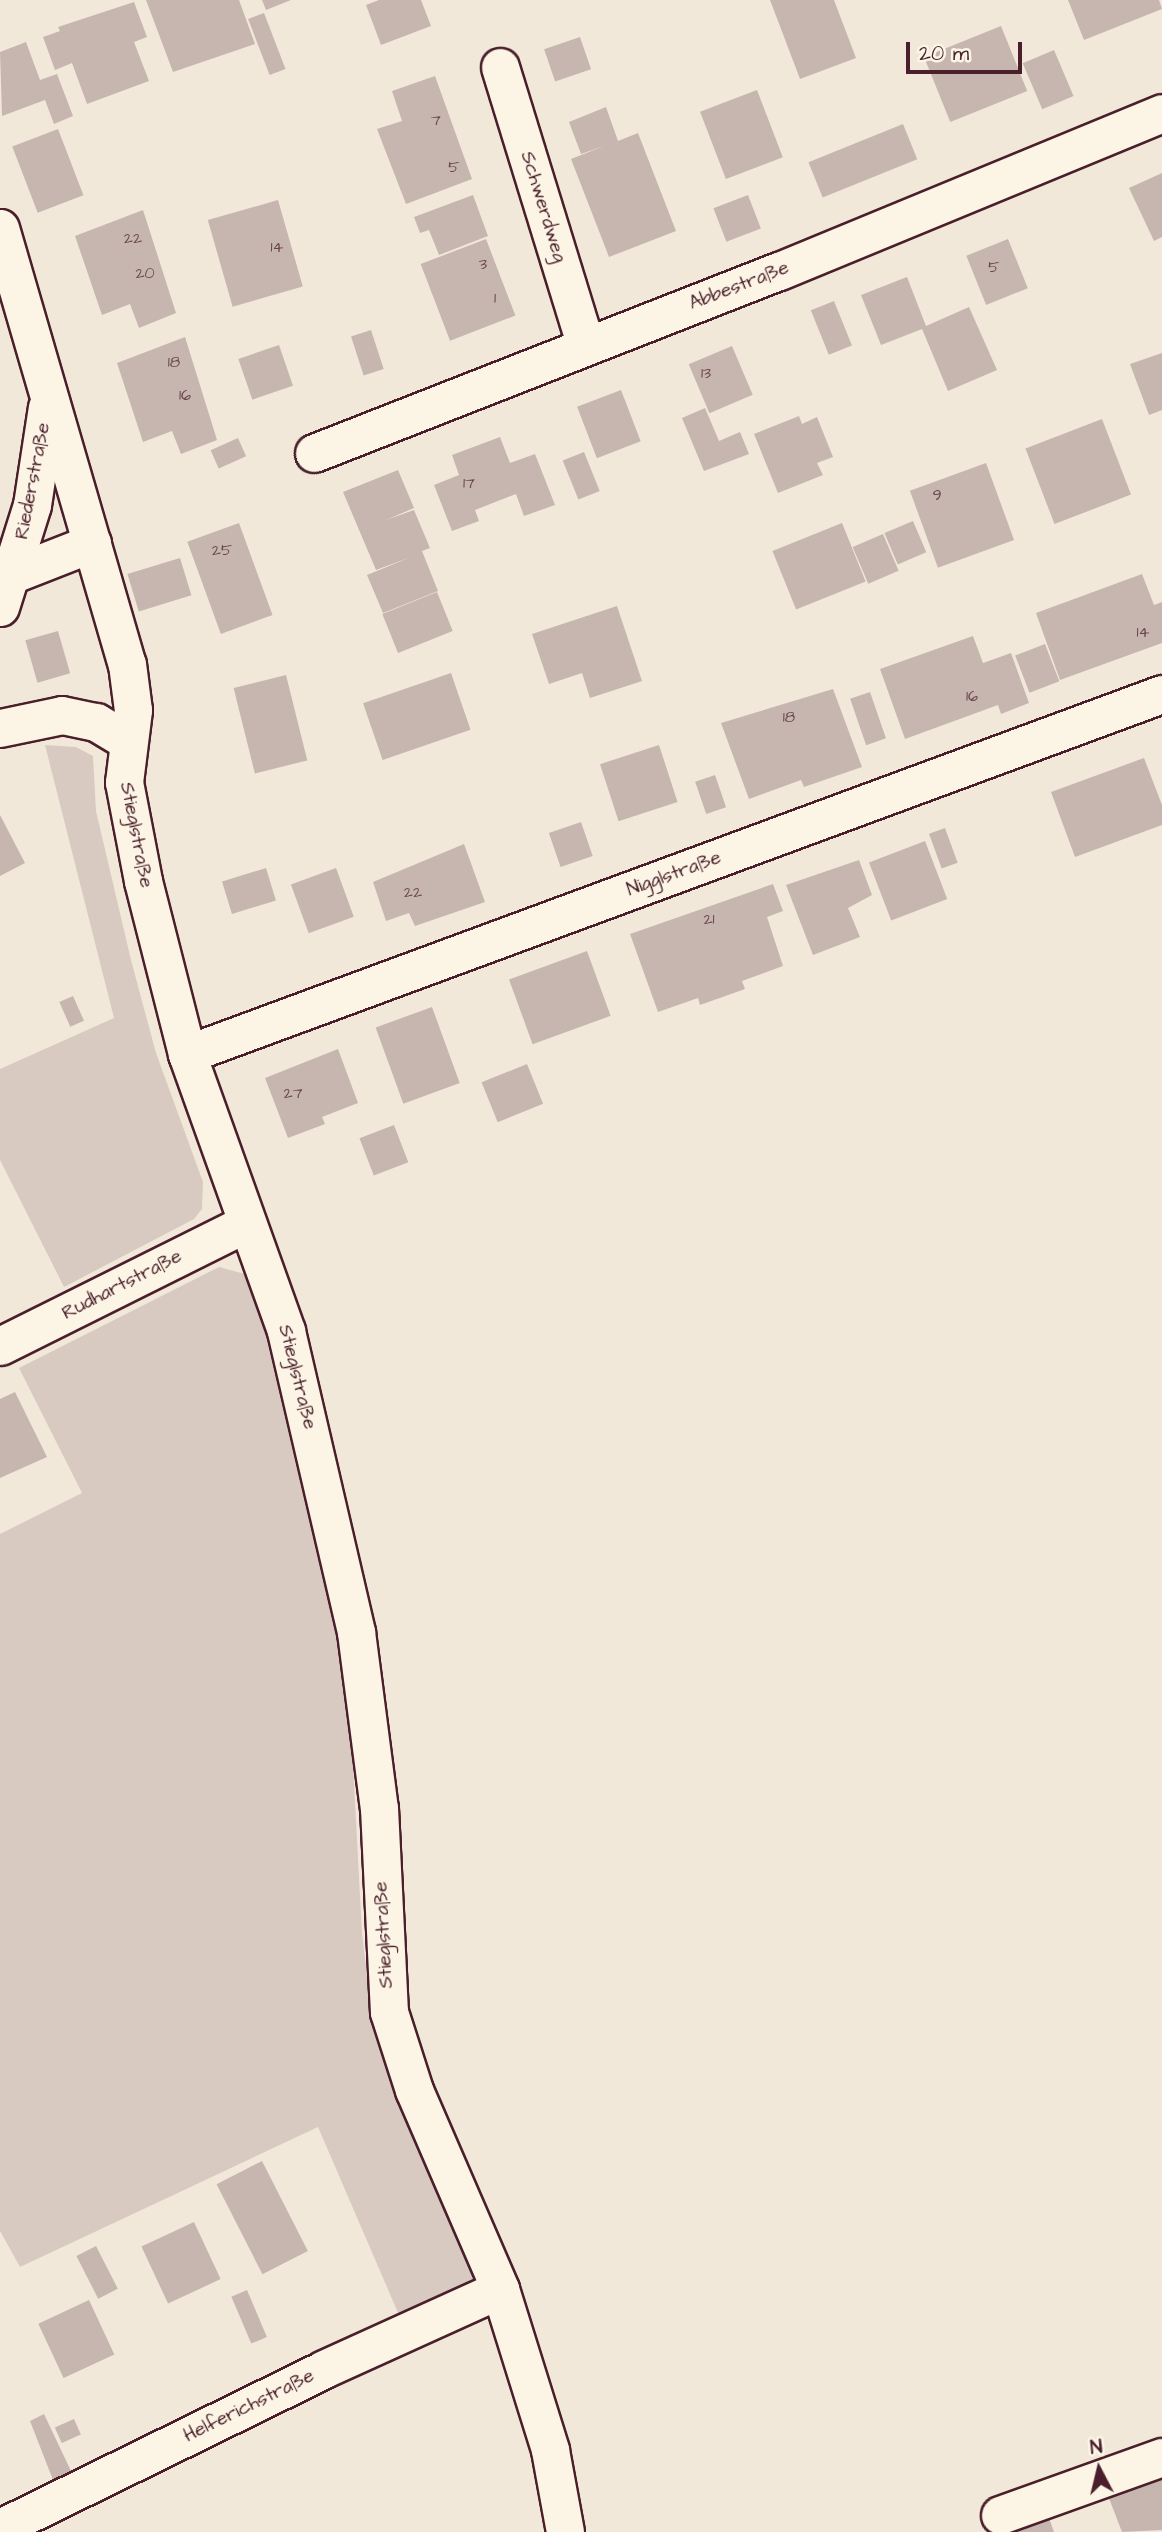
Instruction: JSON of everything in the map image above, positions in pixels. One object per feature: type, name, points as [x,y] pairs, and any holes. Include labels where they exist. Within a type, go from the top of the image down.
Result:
[{"type":"street","name":"Schwerdweg","points":[[500,67],[586,346]]},
{"type":"street","name":"Abbestraße","points":[[314,453],[1162,113]]},
{"type":"street","name":"Stieglstraße","points":[[0,228],[93,542],[133,697],[126,740],[128,813],[187,1054],[245,1224],[268,1273],[286,1331],[356,1632],[379,1808],[389,2012],[414,2090],[500,2289],[550,2450],[565,2532]]},
{"type":"street","name":"Riederstraße","points":[[6,590],[32,505],[49,394]]},
{"type":"street","points":[[6,590],[93,542]]},
{"type":"street","name":"Nigglstraße","points":[[187,1054],[1162,694]]},
{"type":"street","points":[[0,728],[62,715],[96,722],[126,740]]},
{"type":"street","name":"Rudhartstraße","points":[[0,1346],[245,1224]]},
{"type":"street","name":"Helferichstraße","points":[[0,2528],[324,2369],[500,2289]]},
{"type":"street","points":[[1000,2515],[1162,2458]]},
{"type":"shaded area","points":[[45,745],[76,747],[93,756],[96,811],[131,960],[156,1053],[203,1182],[202,1209],[194,1219],[64,1287],[0,1160],[0,1069],[114,1018]]},
{"type":"shaded area","points":[[219,1267],[245,1274],[260,1311],[349,1689],[362,1933],[373,2026],[482,2279],[399,2315],[318,2127],[20,2267],[0,2231],[0,1534],[82,1493],[19,1368]]},
{"type":"building","points":[[146,0],[239,0],[255,44],[173,72]]},
{"type":"building","points":[[262,0],[291,0],[266,10]]},
{"type":"building","points":[[379,0],[421,0],[431,26],[381,45],[366,5]]},
{"type":"building","points":[[770,0],[834,0],[856,58],[800,79]]},
{"type":"building","points":[[1068,0],[1159,0],[1162,9],[1084,40]]},
{"type":"building","points":[[134,2],[147,37],[134,42],[149,81],[87,104],[72,63],[55,70],[43,37],[60,31],[58,27]]},
{"type":"building","points":[[264,13],[286,69],[270,75],[248,19]]},
{"type":"building","points":[[1001,26],[1027,91],[950,122],[924,57]]},
{"type":"building","points":[[580,37],[591,69],[555,82],[544,49]]},
{"type":"building","points":[[26,42],[40,80],[57,74],[73,116],[54,124],[45,100],[2,116],[0,52]]},
{"type":"building","points":[[1054,50],[1074,96],[1042,109],[1023,63]]},
{"type":"building","points":[[435,76],[472,179],[406,204],[377,129],[402,121],[392,91]]},
{"type":"building","points":[[757,90],[783,157],[726,179],[700,112]]},
{"type":"building","points":[[606,107],[618,141],[638,133],[676,231],[609,257],[571,159],[604,146],[581,154],[569,122]]},
{"type":"building","points":[[903,124],[917,159],[823,197],[808,162]]},
{"type":"building","points":[[58,129],[83,195],[38,213],[12,147]]},
{"type":"building","points":[[1162,173],[1162,237],[1154,241],[1129,188]]},
{"type":"building","points":[[473,195],[488,236],[439,255],[429,230],[420,233],[414,217]]},
{"type":"building","points":[[748,195],[761,229],[726,242],[713,208]]},
{"type":"building","points":[[278,200],[303,287],[233,307],[208,220]]},
{"type":"building","points":[[143,210],[176,313],[139,328],[130,304],[102,315],[75,236]]},
{"type":"building","points":[[486,239],[515,316],[450,341],[421,264]]},
{"type":"building","points":[[1008,239],[1028,288],[986,305],[966,256]]},
{"type":"building","points":[[907,277],[926,326],[969,307],[997,370],[948,391],[922,329],[881,345],[861,295]]},
{"type":"building","points":[[834,301],[852,346],[829,355],[811,310]]},
{"type":"building","points":[[371,330],[384,369],[364,375],[351,336]]},
{"type":"building","points":[[185,337],[217,440],[181,454],[172,431],[143,442],[117,363]]},
{"type":"building","points":[[279,345],[293,386],[252,400],[238,359]]},
{"type":"building","points":[[732,346],[753,395],[709,413],[689,364]]},
{"type":"building","points":[[1162,353],[1162,410],[1149,415],[1130,364]]},
{"type":"building","points":[[621,390],[641,441],[597,458],[577,407]]},
{"type":"building","points":[[705,408],[719,441],[740,432],[749,454],[704,471],[682,418]]},
{"type":"building","points":[[799,416],[802,424],[817,417],[833,457],[817,463],[823,475],[778,493],[754,434]]},
{"type":"building","points":[[1102,419],[1131,495],[1054,524],[1025,448]]},
{"type":"building","points":[[500,437],[510,463],[535,454],[555,505],[524,516],[516,494],[475,510],[479,521],[452,531],[434,485],[459,475],[452,455]]},
{"type":"building","points":[[238,438],[246,456],[219,468],[211,450]]},
{"type":"building","points":[[584,452],[600,491],[578,500],[563,461]]},
{"type":"building","points":[[986,463],[1014,540],[938,568],[910,491]]},
{"type":"building","points":[[398,470],[414,508],[386,520],[414,510],[430,548],[422,551],[438,591],[383,613],[367,575],[411,557],[376,570],[343,492]]},
{"type":"building","points":[[913,521],[926,552],[898,564],[884,533]]},
{"type":"building","points":[[239,523],[273,615],[221,634],[187,542]]},
{"type":"building","points":[[842,523],[866,581],[796,610],[772,551]]},
{"type":"building","points":[[883,534],[899,571],[868,584],[853,547]]},
{"type":"building","points":[[180,558],[191,595],[139,611],[127,574]]},
{"type":"building","points":[[1142,574],[1154,605],[1162,602],[1162,643],[1060,680],[1036,613]]},
{"type":"building","points":[[437,592],[453,631],[398,653],[382,614]]},
{"type":"building","points":[[617,606],[642,681],[590,698],[582,673],[549,684],[532,634]]},
{"type":"building","points":[[58,631],[70,673],[37,683],[25,640]]},
{"type":"building","points":[[973,636],[983,663],[1011,653],[1029,703],[1001,714],[998,705],[905,739],[880,669]]},
{"type":"building","points":[[1045,644],[1059,681],[1029,693],[1015,655]]},
{"type":"building","points":[[451,673],[471,730],[383,760],[363,703]]},
{"type":"building","points":[[286,675],[307,760],[255,773],[234,688]]},
{"type":"building","points":[[833,689],[862,767],[804,787],[801,780],[749,799],[721,723]]},
{"type":"building","points":[[870,692],[886,738],[866,745],[850,699]]},
{"type":"building","points":[[659,745],[678,802],[619,821],[600,764]]},
{"type":"building","points":[[1144,758],[1162,805],[1162,825],[1075,857],[1051,792]]},
{"type":"building","points":[[715,775],[726,807],[706,814],[695,782]]},
{"type":"building","points":[[0,815],[25,863],[0,876]]},
{"type":"building","points":[[581,822],[593,856],[561,867],[549,833]]},
{"type":"building","points":[[945,828],[958,863],[942,869],[929,834]]},
{"type":"building","points":[[925,841],[947,899],[891,920],[869,863]]},
{"type":"building","points":[[464,844],[485,902],[415,926],[409,913],[386,921],[373,882]]},
{"type":"building","points":[[859,860],[872,895],[848,908],[860,937],[813,955],[786,885]]},
{"type":"building","points":[[266,868],[276,901],[232,914],[222,881]]},
{"type":"building","points":[[336,868],[354,917],[309,933],[291,884]]},
{"type":"building","points":[[773,884],[783,911],[767,917],[783,966],[742,981],[745,989],[700,1005],[698,998],[658,1012],[630,934]]},
{"type":"building","points":[[587,951],[611,1016],[533,1044],[509,979]]},
{"type":"building","points":[[73,996],[84,1021],[70,1027],[59,1002]]},
{"type":"building","points":[[432,1007],[460,1083],[403,1104],[376,1028]]},
{"type":"building","points":[[338,1049],[358,1103],[322,1117],[325,1124],[288,1138],[265,1078]]},
{"type":"building","points":[[527,1064],[543,1104],[498,1122],[482,1082]]},
{"type":"building","points":[[394,1125],[408,1162],[374,1176],[359,1138]]},
{"type":"building","points":[[15,1392],[47,1457],[0,1478],[0,1399]]},
{"type":"building","points":[[262,2161],[308,2251],[262,2274],[217,2184]]},
{"type":"building","points":[[194,2222],[221,2279],[168,2304],[141,2247]]},
{"type":"building","points":[[96,2246],[118,2289],[98,2299],[76,2256]]},
{"type":"building","points":[[247,2290],[267,2337],[251,2344],[231,2297]]},
{"type":"building","points":[[89,2300],[114,2354],[64,2378],[38,2324]]},
{"type":"building","points":[[44,2414],[71,2471],[53,2480],[30,2421]]},
{"type":"building","points":[[74,2419],[81,2435],[62,2443],[55,2428]]},
{"type":"building","points":[[1162,2466],[1162,2530],[1122,2532],[1105,2488]]},
{"type":"building","points":[[1049,2518],[1054,2532],[1008,2532],[1008,2531]]}]
